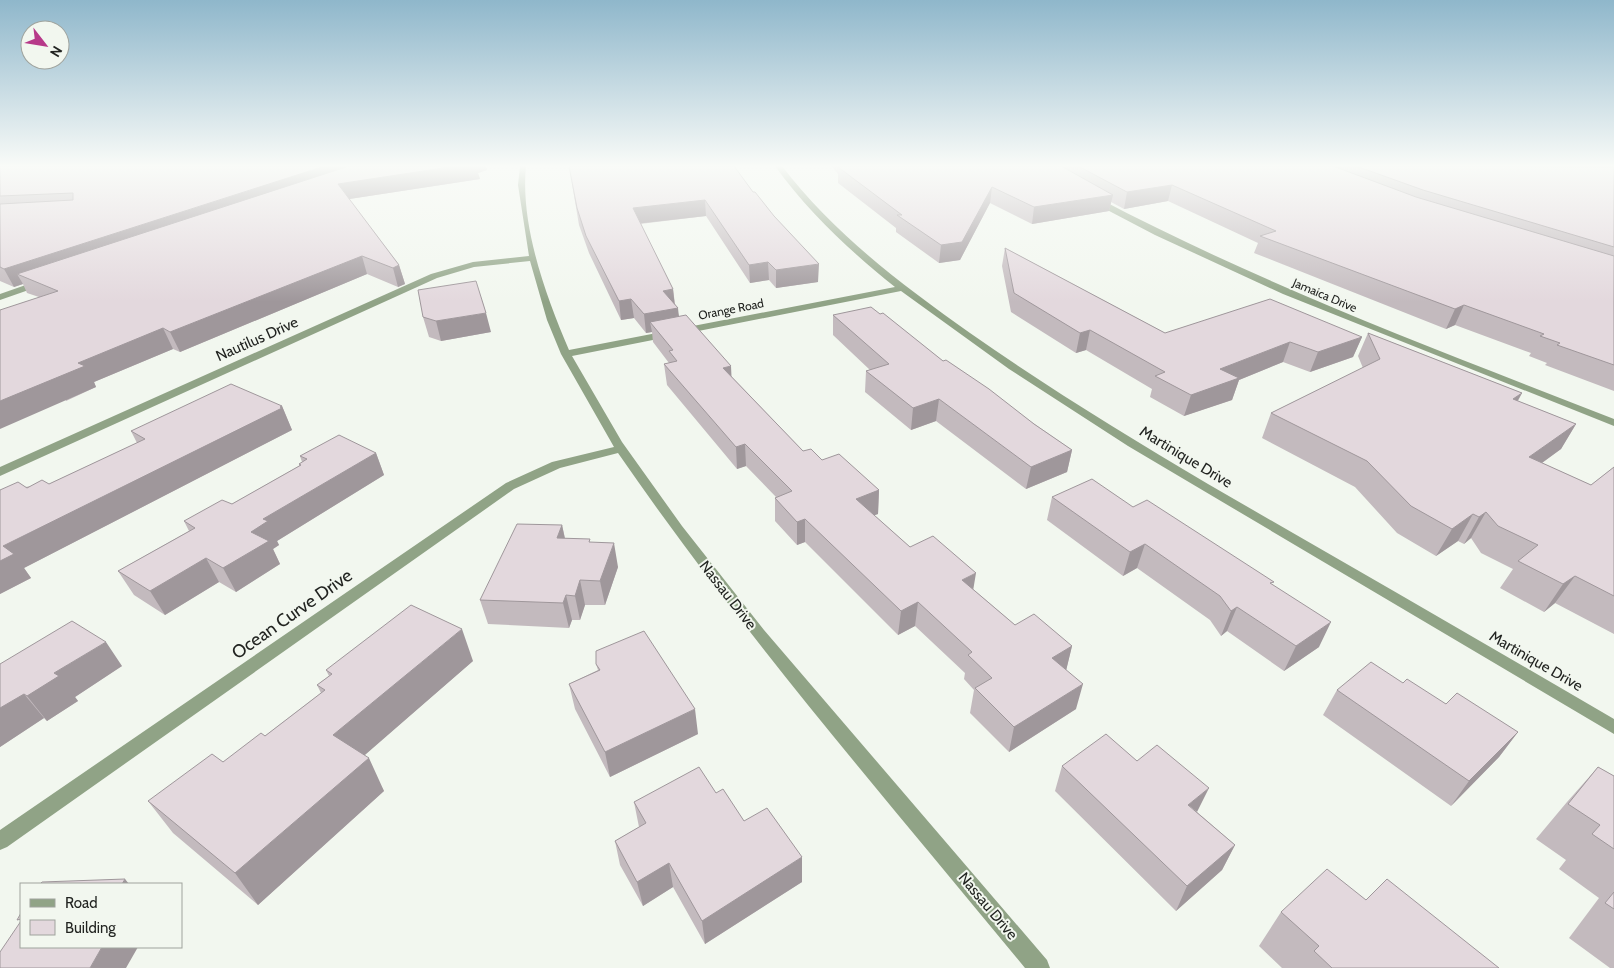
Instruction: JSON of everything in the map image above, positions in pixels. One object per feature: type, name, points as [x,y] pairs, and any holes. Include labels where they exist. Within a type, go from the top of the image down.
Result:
[{"type":"street","name":"Nassau Drive","points":[[524,211],[533,258],[552,320],[566,354],[621,449],[677,529],[752,626],[1039,968]]},
{"type":"street","name":"Martinique Drive","points":[[816,211],[902,288],[996,356],[1089,418],[1614,726]]},
{"type":"street","name":"Jamaica Drive","points":[[1116,211],[1155,232],[1256,279],[1429,352],[1614,423]]},
{"type":"street","name":"Nautilus Drive","points":[[0,472],[434,276],[473,265],[533,258]]},
{"type":"street","points":[[0,297],[47,281]]},
{"type":"street","name":"Orange Road","points":[[566,354],[902,288]]},
{"type":"street","name":"Ocean Curve Drive","points":[[0,841],[510,486],[556,465],[621,449]]},
{"type":"building","points":[[0,211],[184,211],[4,269],[0,267]]},
{"type":"building","points":[[210,211],[358,211],[399,265],[393,268],[362,256],[170,332],[163,328],[78,363],[85,366],[0,401],[0,310],[58,291],[17,274]]},
{"type":"building","points":[[578,211],[635,211],[673,289],[663,291],[678,308],[644,314],[631,299],[619,301],[586,236]]},
{"type":"building","points":[[713,211],[770,211],[819,264],[776,270],[768,262],[749,265]]},
{"type":"building","points":[[897,211],[979,211],[962,242],[941,245],[897,215],[902,215]]},
{"type":"building","points":[[1231,211],[1464,211],[1614,256],[1614,365],[1557,345],[1560,343],[1540,336],[1544,334],[1464,305],[1455,309],[1260,236],[1276,231]]},
{"type":"building","points":[[1494,211],[1614,211],[1614,247]]},
{"type":"building","points":[[1005,248],[1165,333],[1270,299],[1362,337],[1318,352],[1290,342],[1220,369],[1239,378],[1191,395],[1155,376],[1165,372],[1090,330],[1080,333],[1014,293]]},
{"type":"building","points":[[476,281],[486,313],[436,321],[423,317],[418,290]]},
{"type":"building","points":[[871,307],[880,314],[883,313],[943,361],[946,360],[989,389],[1034,424],[1072,450],[1031,467],[939,399],[913,408],[866,371],[889,364],[833,315]]},
{"type":"building","points":[[686,315],[731,366],[723,368],[803,451],[811,449],[822,460],[839,454],[879,490],[856,499],[910,547],[933,536],[976,573],[962,580],[1015,625],[1034,614],[1072,646],[1052,658],[1083,684],[1014,727],[975,688],[992,678],[968,655],[972,652],[918,602],[901,611],[805,519],[797,522],[775,498],[792,491],[745,444],[736,447],[664,364],[677,361],[669,351],[673,350],[650,322]]},
{"type":"building","points":[[1368,333],[1522,393],[1513,399],[1576,424],[1529,457],[1591,485],[1614,467],[1614,596],[1575,576],[1563,584],[1518,561],[1538,545],[1498,526],[1486,512],[1479,517],[1473,514],[1452,529],[1411,506],[1367,461],[1271,413],[1380,359]]},
{"type":"building","points":[[231,384],[282,406],[280,407],[282,408],[3,546],[14,554],[0,561],[0,490],[18,482],[27,488],[42,480],[49,484],[145,439],[131,431]]},
{"type":"building","points":[[339,435],[376,453],[263,519],[268,521],[251,532],[269,541],[223,568],[206,558],[150,591],[118,571],[195,528],[184,521],[222,500],[232,504],[301,465],[299,464],[307,459],[300,456]]},
{"type":"building","points":[[1092,479],[1133,507],[1147,500],[1274,582],[1270,583],[1331,622],[1296,646],[1237,607],[1231,611],[1220,596],[1145,544],[1130,552],[1052,497]]},
{"type":"building","points":[[517,524],[562,525],[557,538],[590,539],[589,542],[614,543],[600,581],[580,580],[575,596],[566,595],[563,603],[480,600]]},
{"type":"building","points":[[411,605],[462,629],[333,735],[369,758],[235,873],[148,801],[212,754],[223,762],[261,733],[265,736],[325,690],[317,685],[332,674],[326,670]]},
{"type":"building","points":[[72,621],[106,642],[54,673],[59,676],[27,696],[24,694],[0,708],[0,664]]},
{"type":"building","points":[[644,631],[695,709],[605,752],[569,684],[600,670],[596,664],[596,651]]},
{"type":"building","points":[[1371,662],[1403,683],[1407,679],[1446,704],[1457,693],[1518,732],[1469,781],[1337,690]]},
{"type":"building","points":[[1106,734],[1137,761],[1157,745],[1209,788],[1188,805],[1235,845],[1187,886],[1062,766]]},
{"type":"building","points":[[699,767],[716,793],[723,789],[744,821],[767,808],[802,857],[702,921],[669,863],[637,882],[615,841],[646,823],[634,802]]},
{"type":"building","points":[[1598,767],[1614,776],[1614,849],[1592,834],[1600,825],[1568,804]]},
{"type":"building","points":[[1327,869],[1366,900],[1387,879],[1499,968],[1332,968],[1314,951],[1319,946],[1281,912]]},
{"type":"building","points":[[125,879],[123,883],[42,882]]},
{"type":"building","points":[[1614,892],[1614,909],[1605,903]]},
{"type":"building","points":[[20,922],[20,948],[101,948],[90,968],[0,968],[0,952]]}]
